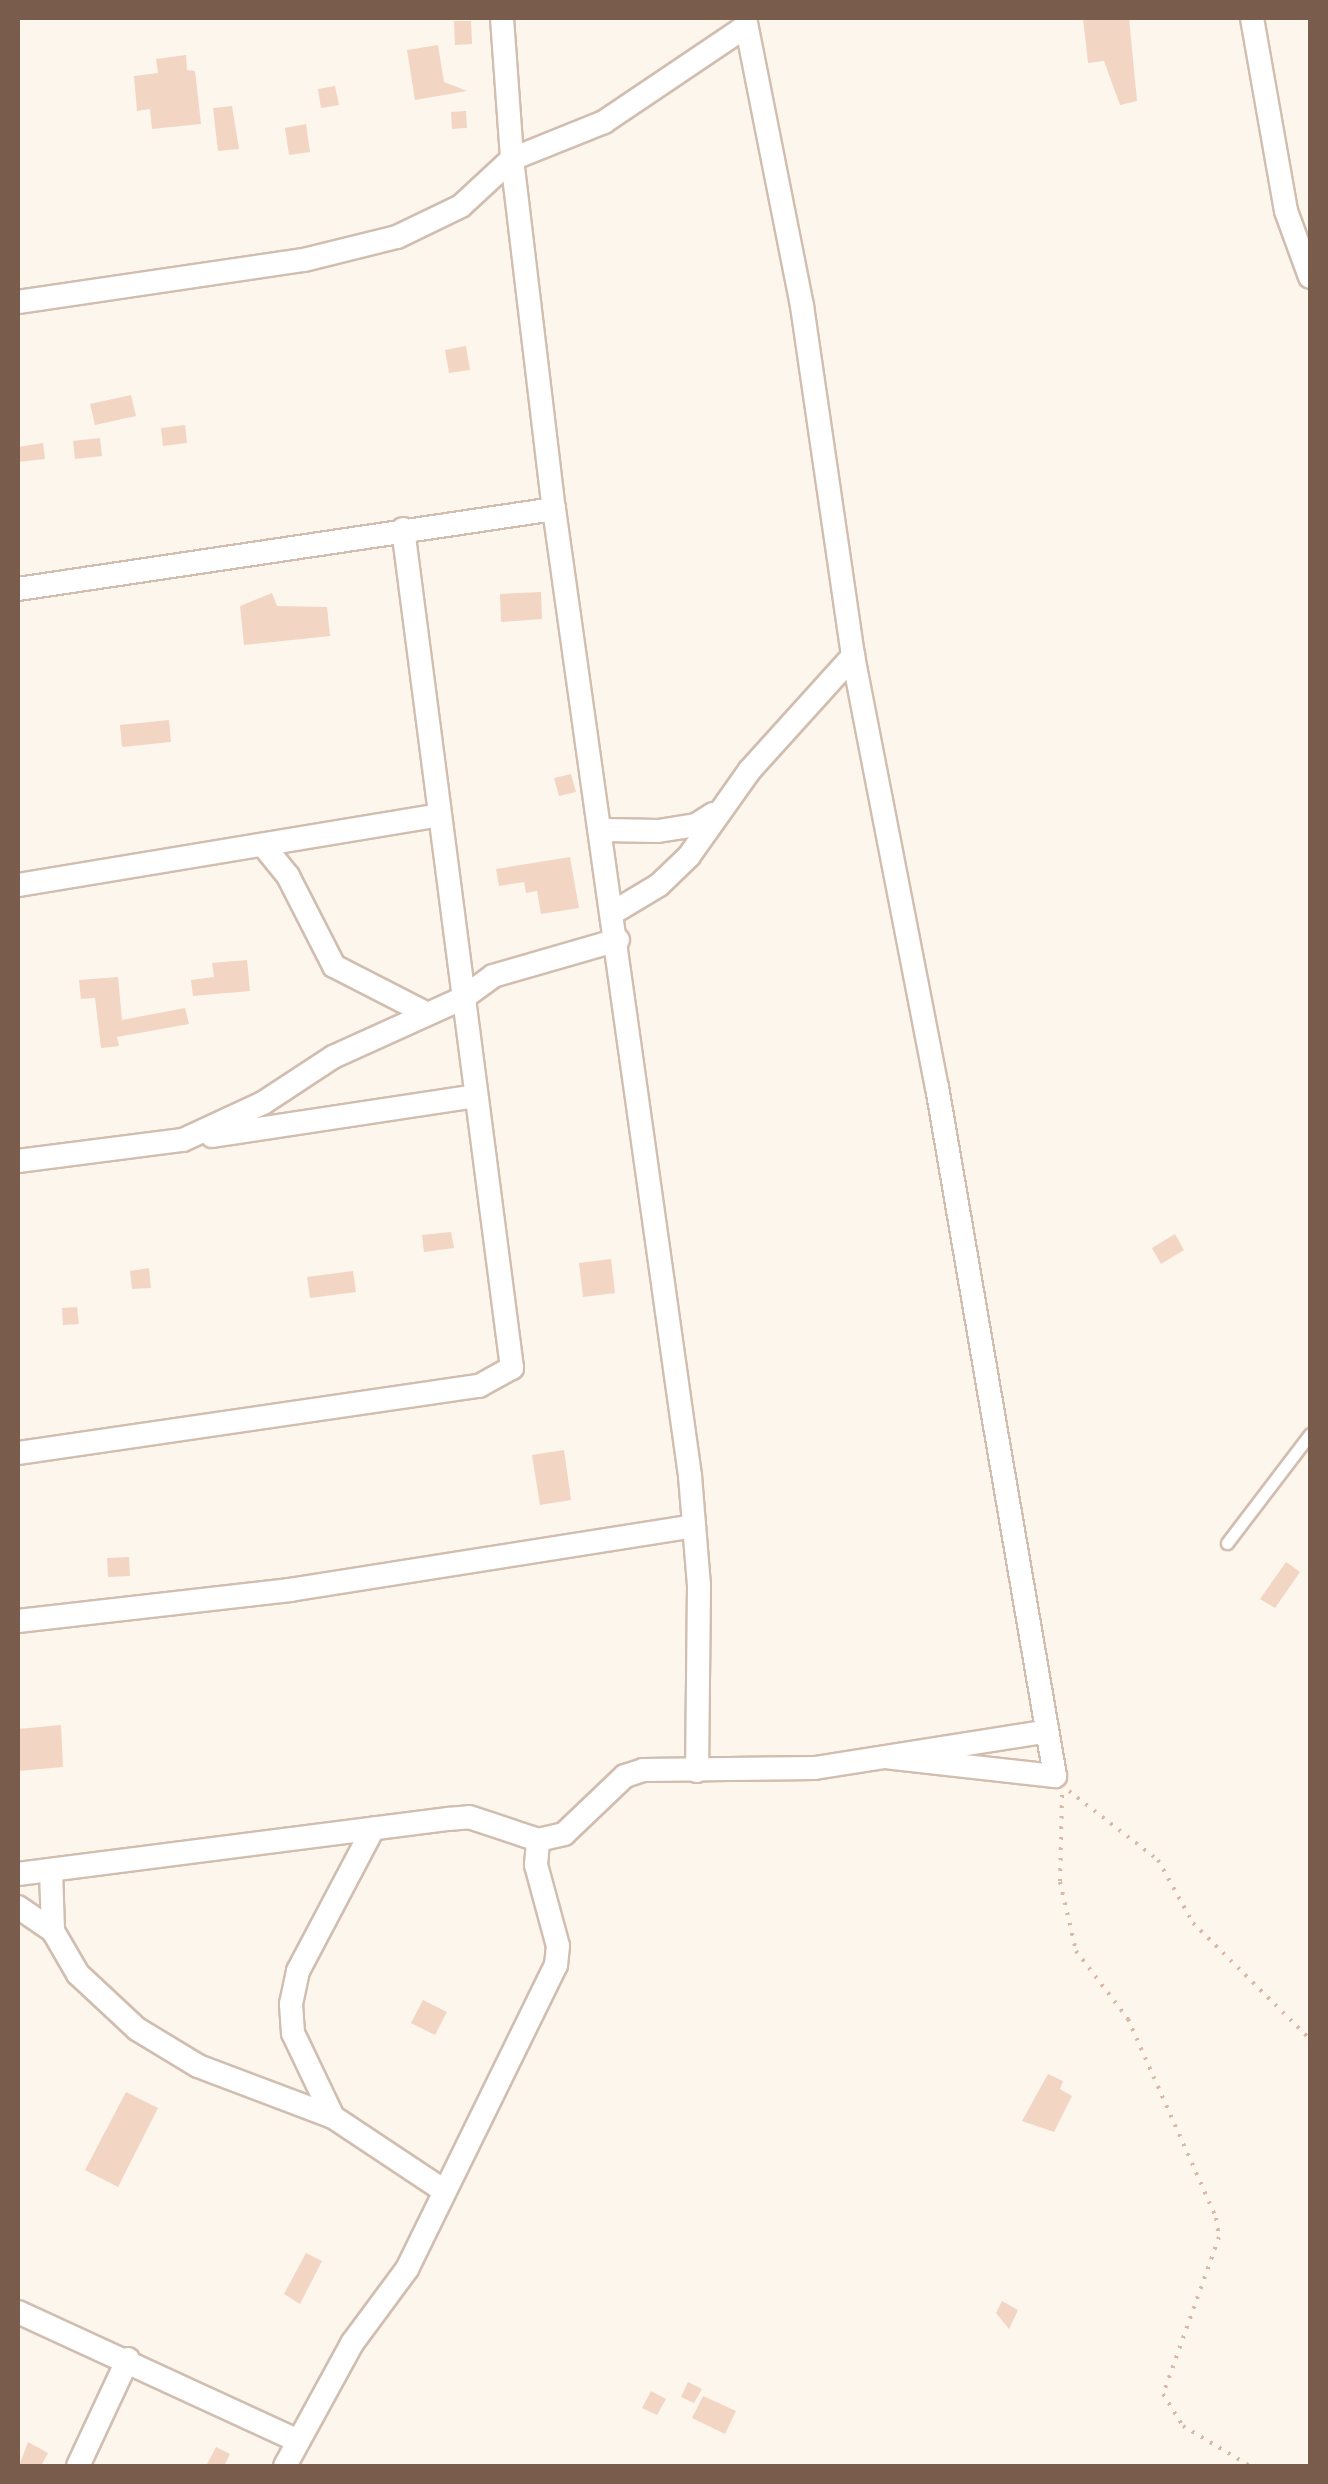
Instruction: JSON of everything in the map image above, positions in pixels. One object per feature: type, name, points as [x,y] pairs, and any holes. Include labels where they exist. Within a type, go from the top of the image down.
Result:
[{"type":"street","points":[[502,18],[512,159],[554,509],[604,830],[694,1526],[697,1770]]},
{"type":"street","points":[[1252,18],[1286,211],[1310,277]]},
{"type":"street","points":[[18,302],[369,246],[434,223],[512,159],[604,122],[745,22],[802,306],[853,656],[980,1326],[1042,1732],[1054,1776],[892,1758]]},
{"type":"street","points":[[18,589],[554,509]]},
{"type":"street","points":[[18,1454],[479,1386],[510,1374],[403,529]]},
{"type":"street","points":[[614,912],[659,885],[689,856],[716,812],[853,656]]},
{"type":"street","points":[[604,830],[658,831],[696,825],[716,812]]},
{"type":"street","points":[[18,885],[440,815]]},
{"type":"street","points":[[263,845],[288,876],[334,966],[373,992],[426,1013]]},
{"type":"street","points":[[183,1140],[426,1013],[464,998],[493,976],[618,940]]},
{"type":"street","points":[[18,1161],[476,1096]]},
{"type":"street","points":[[18,1621],[290,1590],[694,1526]]},
{"type":"street","points":[[18,1874],[469,1817],[538,1840],[564,1834],[625,1776],[643,1770],[760,1772],[892,1758],[1042,1732]]},
{"type":"street","points":[[333,2118],[293,2033],[291,2004],[298,1971],[373,1829]]},
{"type":"street","points":[[286,2466],[352,2342],[407,2268],[556,1965],[558,1946],[540,1891],[538,1840]]},
{"type":"street","points":[[51,1870],[53,1931]]},
{"type":"street","points":[[18,1907],[53,1931],[78,1974],[137,2029],[198,2066],[333,2118],[444,2190]]},
{"type":"street","points":[[18,2312],[128,2359],[298,2441]]},
{"type":"street","points":[[78,2466],[128,2359]]},
{"type":"lane","points":[[1226,1543],[1310,1434]]},
{"type":"path","points":[[1250,2466],[1183,2426],[1163,2394],[1218,2237],[1216,2218],[1128,2019],[1076,1952],[1060,1882],[1062,1786],[1158,1860],[1193,1923],[1310,2039]]},
{"type":"building","points":[[1083,18],[1129,18],[1137,101],[1120,105],[1104,61],[1088,63]]},
{"type":"building","points":[[454,21],[471,21],[472,44],[455,45]]},
{"type":"building","points":[[438,45],[444,82],[467,91],[415,100],[407,50]]},
{"type":"building","points":[[186,55],[187,70],[195,71],[201,124],[152,129],[150,109],[137,111],[134,76],[158,73],[156,59]]},
{"type":"building","points":[[335,86],[339,105],[321,108],[318,89]]},
{"type":"building","points":[[232,106],[239,149],[218,151],[213,108]]},
{"type":"building","points":[[466,111],[467,128],[452,129],[451,112]]},
{"type":"building","points":[[306,124],[310,152],[289,155],[285,128]]},
{"type":"building","points":[[466,346],[470,370],[449,373],[445,350]]},
{"type":"building","points":[[131,395],[136,416],[95,425],[90,404]]},
{"type":"building","points":[[185,425],[187,443],[163,446],[161,428]]},
{"type":"building","points":[[100,438],[102,456],[75,459],[73,441]]},
{"type":"building","points":[[43,443],[45,459],[18,462],[18,447]]},
{"type":"building","points":[[541,592],[542,619],[501,622],[500,594]]},
{"type":"building","points":[[272,593],[277,606],[327,607],[330,636],[244,645],[240,606]]},
{"type":"building","points":[[169,720],[171,742],[122,747],[120,725]]},
{"type":"building","points":[[571,774],[576,792],[559,796],[554,778]]},
{"type":"building","points":[[570,857],[579,908],[541,914],[537,891],[526,893],[524,882],[499,886],[496,869]]},
{"type":"building","points":[[247,960],[250,991],[193,996],[191,980],[214,977],[212,963]]},
{"type":"building","points":[[118,977],[122,1020],[185,1008],[189,1024],[117,1037],[119,1046],[101,1048],[95,998],[81,999],[79,980]]},
{"type":"building","points":[[451,1232],[454,1248],[424,1252],[422,1235]]},
{"type":"building","points":[[1175,1234],[1184,1250],[1161,1264],[1152,1248]]},
{"type":"building","points":[[611,1259],[615,1293],[583,1297],[579,1263]]},
{"type":"building","points":[[149,1268],[151,1288],[132,1289],[130,1271]]},
{"type":"building","points":[[353,1271],[356,1292],[310,1298],[307,1277]]},
{"type":"building","points":[[77,1307],[79,1324],[63,1325],[62,1308]]},
{"type":"building","points":[[564,1450],[571,1500],[540,1505],[532,1455]]},
{"type":"building","points":[[129,1557],[130,1576],[108,1577],[107,1558]]},
{"type":"building","points":[[1286,1562],[1300,1572],[1275,1608],[1260,1599]]},
{"type":"building","points":[[61,1725],[63,1767],[18,1771],[18,1729]]},
{"type":"building","points":[[423,2000],[447,2012],[435,2035],[411,2023]]},
{"type":"building","points":[[1048,2074],[1063,2081],[1060,2089],[1072,2096],[1054,2132],[1022,2121]]},
{"type":"building","points":[[126,2092],[158,2108],[118,2187],[85,2170]]},
{"type":"building","points":[[306,2253],[322,2261],[300,2304],[284,2294]]},
{"type":"building","points":[[1002,2301],[1018,2310],[1009,2329],[996,2313]]},
{"type":"building","points":[[688,2382],[702,2389],[694,2403],[681,2397]]},
{"type":"building","points":[[651,2391],[666,2399],[657,2415],[642,2408]]},
{"type":"building","points":[[703,2396],[736,2411],[725,2434],[692,2418]]},
{"type":"building","points":[[28,2442],[48,2453],[41,2466],[19,2466]]},
{"type":"building","points":[[216,2447],[230,2454],[224,2466],[206,2466]]}]
